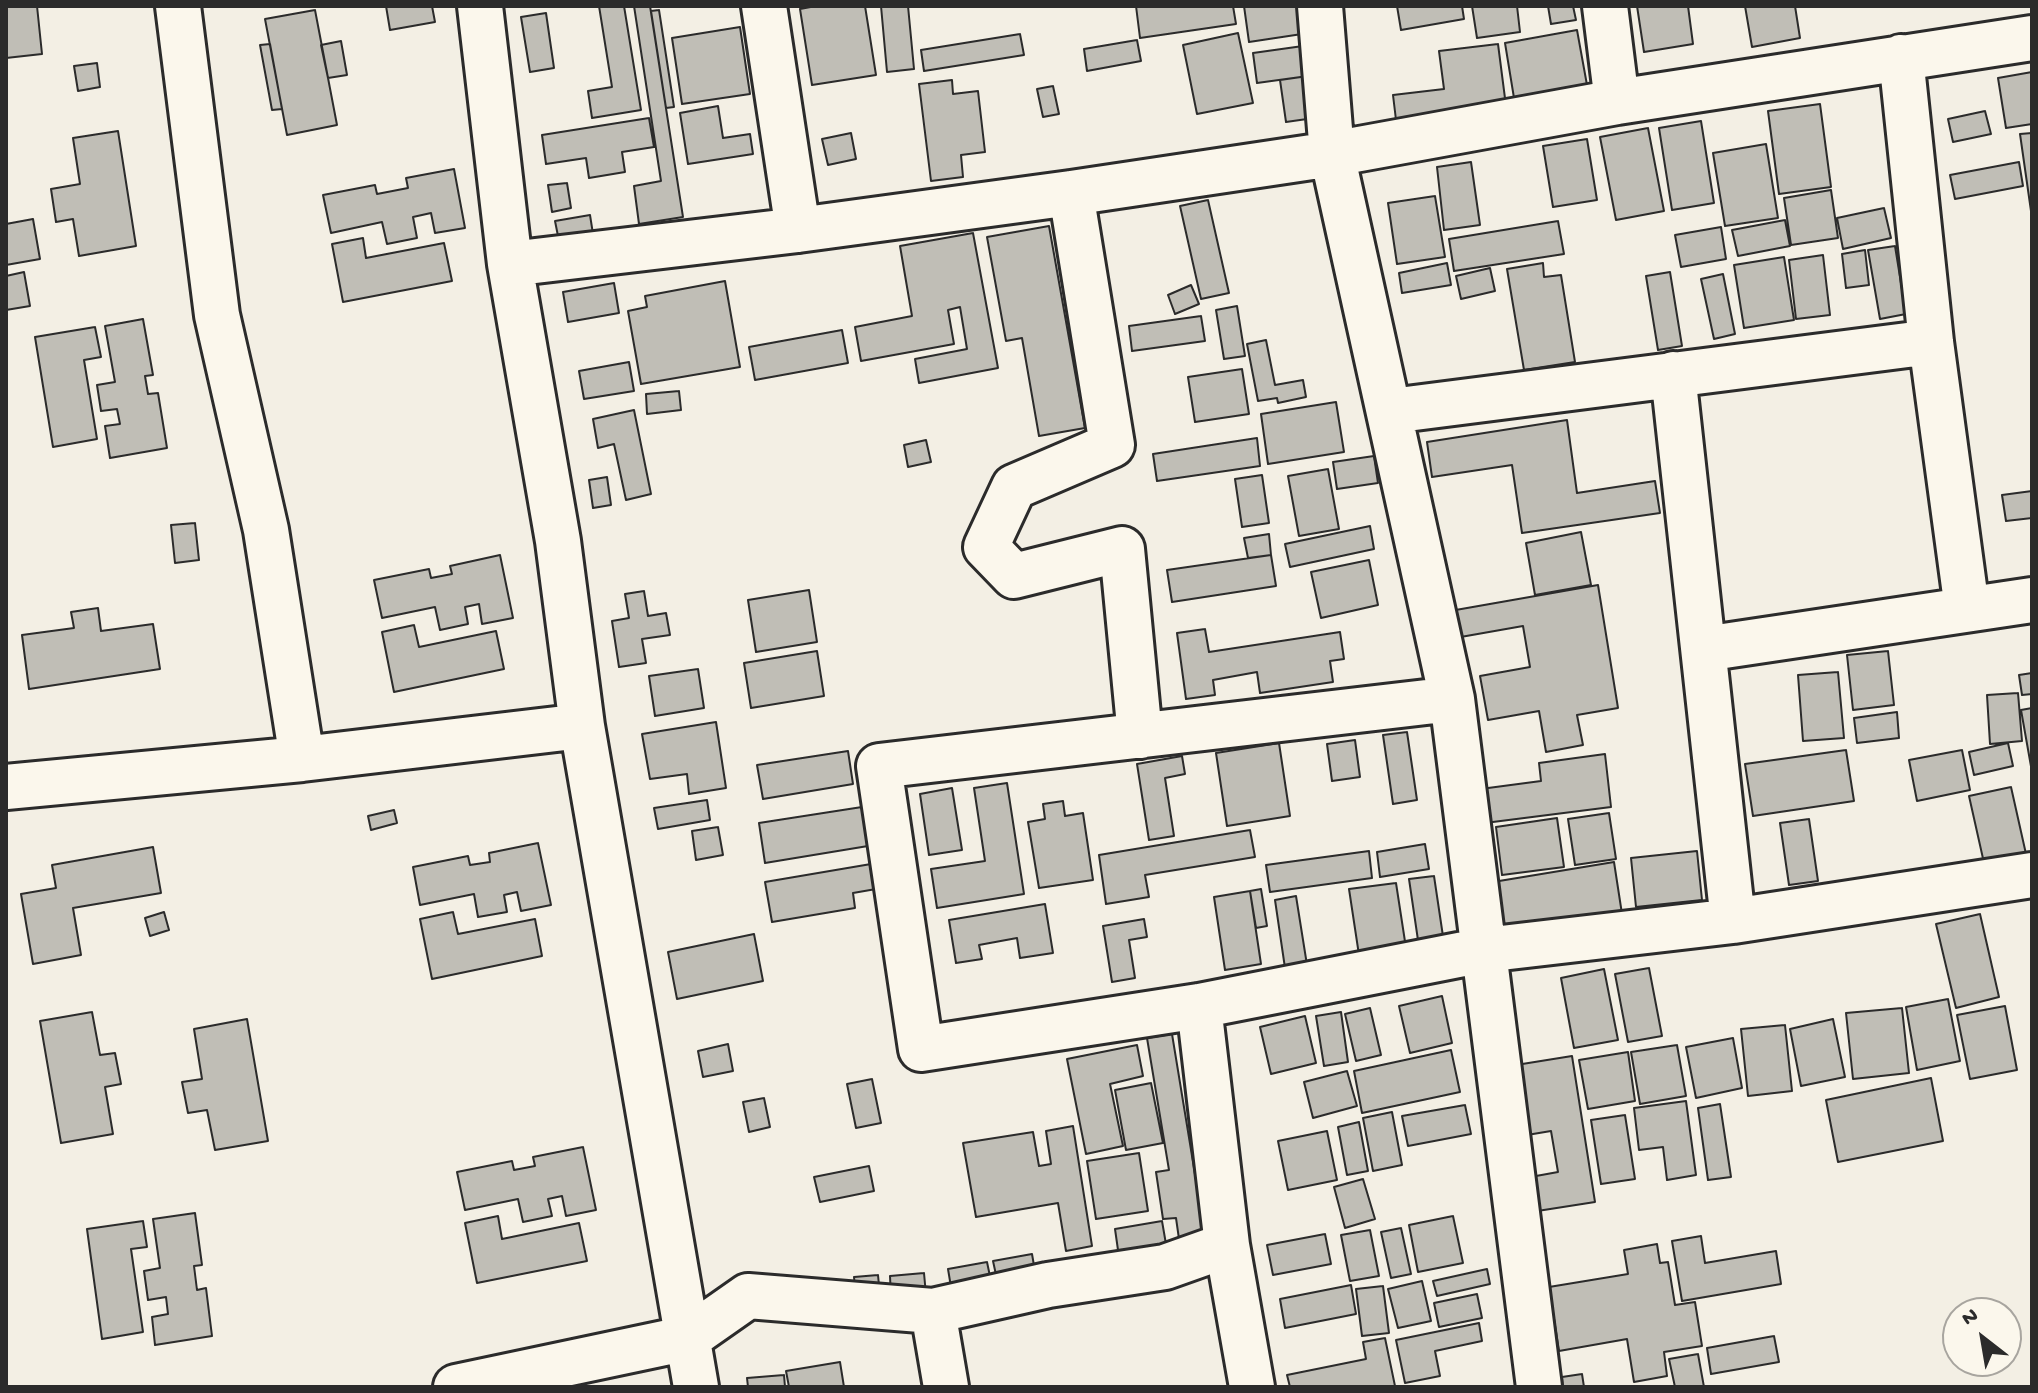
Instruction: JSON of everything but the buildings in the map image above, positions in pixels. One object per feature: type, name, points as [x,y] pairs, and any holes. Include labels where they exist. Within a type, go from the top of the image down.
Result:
[{"type":"street","points":[[178,6],[217,315],[266,530],[302,759]]},
{"type":"street","points":[[480,6],[510,264],[558,541],[582,726],[696,1387]]},
{"type":"street","points":[[764,6],[798,230]]},
{"type":"street","points":[[1320,6],[1332,154],[1452,699],[1539,1387]]},
{"type":"street","points":[[1605,6],[1617,102]]},
{"type":"street","points":[[510,264],[798,230],[1071,193],[1332,154],[1617,102],[2032,38]]},
{"type":"street","points":[[1901,57],[1931,342],[1967,609]]},
{"type":"street","points":[[1071,193],[1112,445],[1014,487],[986,547],[1014,576],[1122,549],[1140,736]]},
{"type":"street","points":[[1391,411],[1931,342]]},
{"type":"street","points":[[1673,374],[1733,921]]},
{"type":"street","points":[[1704,649],[2032,600]]},
{"type":"street","points":[[1452,699],[879,766],[921,1049],[1199,1006],[1484,950],[1733,921],[2032,875]]},
{"type":"street","points":[[6,787],[302,759],[582,726]]},
{"type":"street","points":[[1199,1006],[1227,1245],[1252,1387]]},
{"type":"street","points":[[456,1387],[688,1338],[748,1296],[933,1311],[1048,1285],[1165,1267],[1227,1245]]},
{"type":"street","points":[[933,1311],[946,1387]]}]
